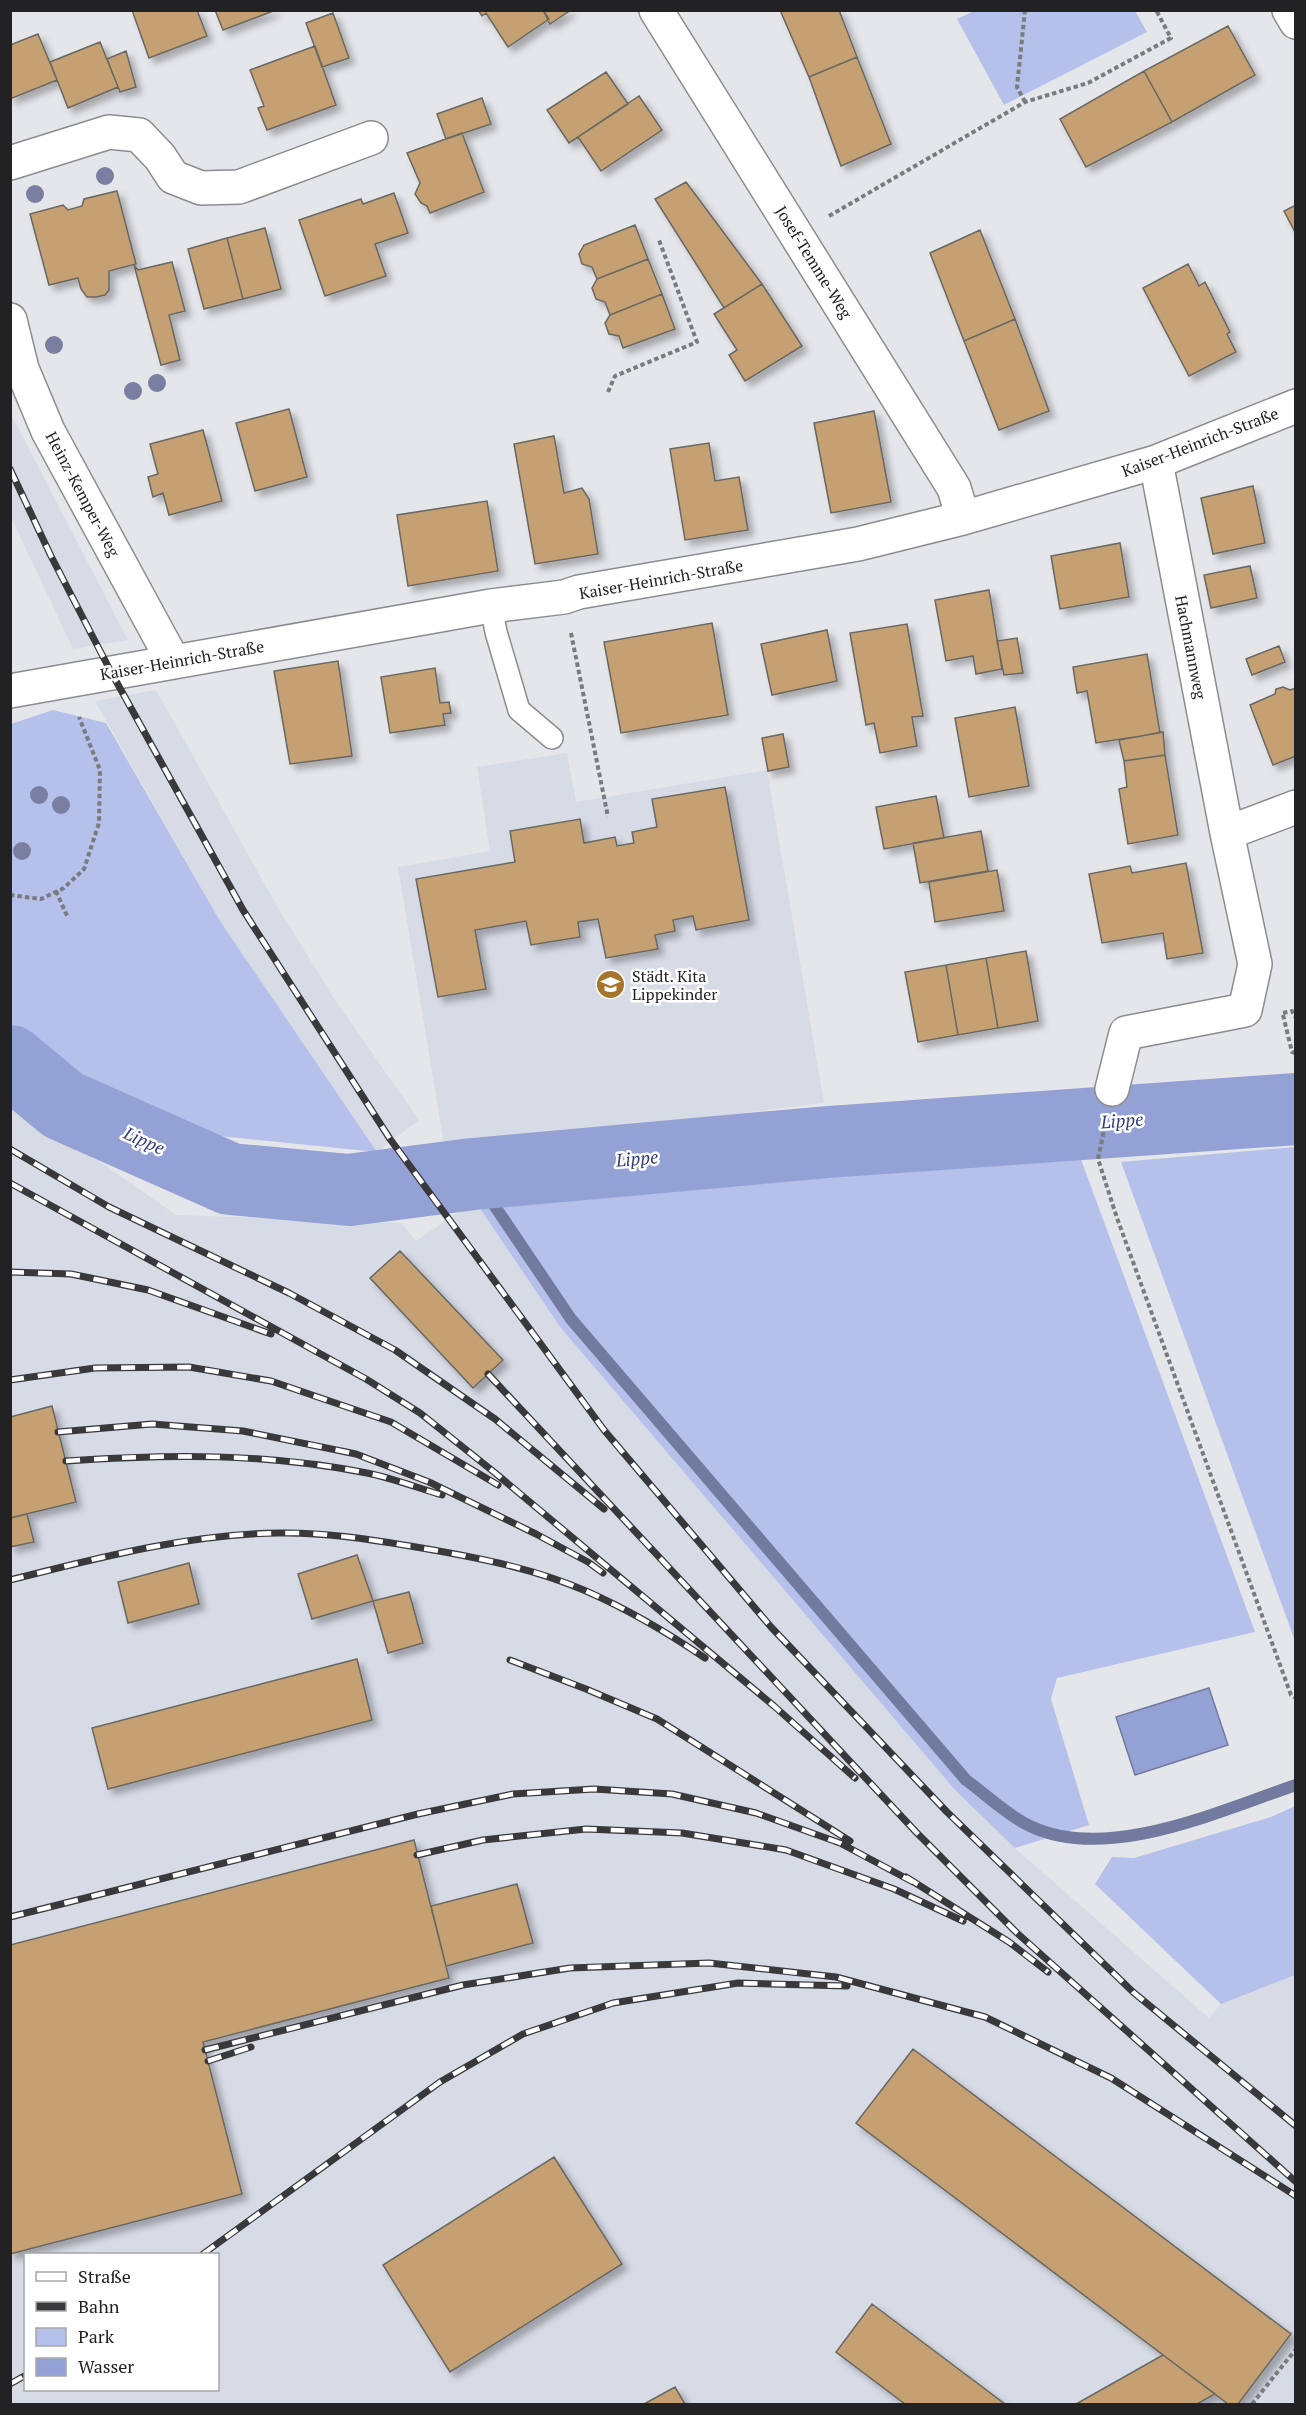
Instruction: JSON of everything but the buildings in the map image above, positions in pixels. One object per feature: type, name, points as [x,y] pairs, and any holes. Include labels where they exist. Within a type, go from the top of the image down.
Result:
[{"type":"street","name":"Josef-Temme-Weg","points":[[656,10],[954,488],[963,518]]},
{"type":"street","points":[[1289,10],[1296,22]]},
{"type":"street","points":[[10,163],[109,132],[139,135],[160,157],[173,177],[201,188],[239,187],[371,138]]},
{"type":"street","name":"Heinz-Kemper-Weg","points":[[10,320],[22,369],[48,430],[173,661]]},
{"type":"street","name":"Kaiser-Heinrich-Straße","points":[[10,691],[491,606],[564,597],[579,592],[858,544],[963,518],[1156,462],[1296,406]]},
{"type":"street","name":"Hachmannweg","points":[[1112,1089],[1126,1033],[1245,1010],[1255,964],[1227,833],[1156,462]]},
{"type":"street","points":[[1227,833],[1296,807]]},
{"type":"lane","points":[[491,606],[496,632],[519,710],[552,738]]},
{"type":"path","points":[[1025,10],[1017,87],[1025,102]]},
{"type":"path","points":[[797,235],[1025,102],[1088,83],[1171,38],[1156,10]]},
{"type":"path","points":[[608,392],[615,376],[697,342],[659,240]]},
{"type":"path","points":[[564,597],[608,817]]},
{"type":"path","points":[[10,895],[41,899],[64,888],[84,869],[99,823],[100,770],[64,681]]},
{"type":"path","points":[[56,891],[69,918]]},
{"type":"path","points":[[1283,1013],[1292,1011],[1296,1018]]},
{"type":"path","points":[[1112,1089],[1098,1159],[1117,1218],[1291,1695],[1296,1698]]},
{"type":"path","points":[[1252,2404],[1296,2349]]},
{"type":"shaded area","points":[[11,414],[128,640],[73,649],[11,517]]},
{"type":"shaded area","points":[[156,690],[277,906],[335,1000],[419,1120],[377,1152],[220,921],[95,701]]},
{"type":"shaded area","name":"Städt. Kita Lippekinder","points":[[567,753],[576,802],[767,770],[824,1103],[445,1150],[398,867],[490,851],[477,767]]},
{"type":"shaded area","points":[[10,1099],[176,1215],[401,1223],[416,1241],[475,1201],[560,1327],[956,1791],[1015,1848],[1209,2018],[1221,2004],[1295,1975],[1295,2404],[11,2404]]},
{"type":"green space","points":[[974,11],[1135,11],[1147,32],[1004,105],[957,19]]},
{"type":"green space","points":[[53,710],[106,723],[220,921],[377,1152],[219,1136],[109,1106],[33,1051],[11,1032],[11,724]]},
{"type":"green space","points":[[1296,1147],[1295,1641],[1121,1162]]},
{"type":"green space","points":[[1079,1154],[1255,1632],[1057,1678],[1051,1699],[1089,1825],[1015,1848],[956,1791],[560,1327],[475,1201],[531,1190]]},
{"type":"green space","points":[[1295,1806],[1295,1975],[1221,2004],[1095,1884],[1112,1857],[1134,1858],[1271,1817]]},
{"type":"water","points":[[1209,1688],[1228,1745],[1135,1775],[1116,1717]]},
{"type":"waterway","name":"Lippe","points":[[10,1061],[63,1105],[230,1179],[349,1190],[473,1174],[828,1142],[1296,1109]]},
{"type":"waterway","points":[[473,1174],[571,1319],[966,1780],[1006,1811],[1030,1826],[1060,1836],[1093,1839],[1128,1836],[1198,1819],[1296,1785]]},
{"type":"railway","points":[[10,469],[51,556],[111,672],[243,910],[390,1139],[604,1430],[771,1627],[947,1812],[1133,1992],[1296,2126]]},
{"type":"railway","points":[[10,1149],[109,1207],[289,1293],[395,1350],[495,1419],[604,1509]]},
{"type":"railway","points":[[10,1183],[366,1379],[420,1413],[774,1706],[855,1778]]},
{"type":"railway","points":[[10,1272],[71,1274],[148,1290],[271,1334]]},
{"type":"railway","points":[[10,1380],[95,1368],[189,1367],[271,1381],[391,1422],[498,1485]]},
{"type":"railway","points":[[488,1374],[916,1832],[1017,1933],[1296,2182]]},
{"type":"railway","points":[[58,1432],[152,1424],[243,1431],[356,1454],[429,1482],[536,1534],[588,1562],[603,1573]]},
{"type":"railway","points":[[66,1461],[180,1456],[291,1462],[367,1473],[442,1495]]},
{"type":"railway","points":[[10,1580],[143,1549],[211,1538],[279,1533],[344,1536],[455,1554],[544,1575],[617,1606],[705,1658]]},
{"type":"railway","points":[[510,1660],[657,1719],[850,1841]]},
{"type":"railway","points":[[10,1917],[418,1814],[513,1794],[594,1789],[672,1794],[756,1813],[840,1843],[913,1882]]},
{"type":"railway","points":[[417,1855],[483,1840],[586,1829],[682,1833],[786,1850],[894,1889],[963,1921]]},
{"type":"railway","points":[[906,1877],[1009,1942],[1048,1972]]},
{"type":"railway","points":[[205,2050],[463,1985],[570,1968],[709,1963],[836,1977],[985,2017],[1111,2078],[1296,2196]]},
{"type":"railway","points":[[204,2253],[440,2082],[523,2034],[613,2003],[738,1983],[847,1986]]},
{"type":"railway","points":[[208,2061],[251,2047]]},
{"type":"railway","points":[[10,2384],[24,2376]]},
{"type":"place","name":"Städt. Kita Lippekinder","points":[[611,985]]}]
